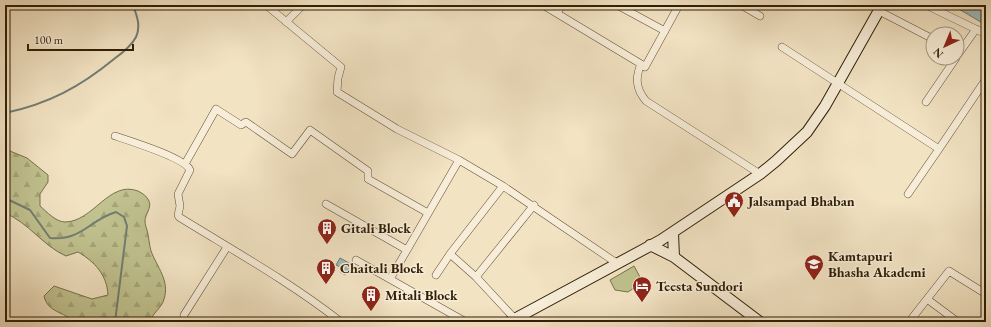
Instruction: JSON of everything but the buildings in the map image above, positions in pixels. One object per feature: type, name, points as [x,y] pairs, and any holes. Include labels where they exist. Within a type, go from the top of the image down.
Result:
[{"type":"street","points":[[266,5],[341,67],[338,78],[337,92],[397,129],[459,160],[503,186],[534,205],[618,264]]},
{"type":"street","points":[[286,22],[303,5]]},
{"type":"street","points":[[544,5],[645,67],[679,5]]},
{"type":"street","points":[[557,14],[562,5]]},
{"type":"street","points":[[617,5],[665,31]]},
{"type":"street","points":[[742,5],[760,16]]},
{"type":"street","points":[[926,5],[986,34]]},
{"type":"street","points":[[450,254],[476,278],[512,320],[673,233],[760,174],[807,132],[838,84],[880,8],[925,34]]},
{"type":"street","points":[[965,44],[976,29]]},
{"type":"street","points":[[782,47],[939,149]]},
{"type":"street","points":[[641,64],[637,75],[637,84],[646,101],[760,174]]},
{"type":"street","points":[[926,102],[950,66]]},
{"type":"street","points":[[908,194],[986,79]]},
{"type":"street","points":[[186,164],[216,109],[241,125],[246,122],[292,154],[310,130],[368,171],[368,179],[428,213]]},
{"type":"street","points":[[115,136],[158,151],[186,164],[190,170],[178,194],[180,206],[178,215],[309,297],[341,322]]},
{"type":"street","points":[[390,279],[459,160]]},
{"type":"street","points":[[436,275],[450,254],[503,186]]},
{"type":"street","points":[[326,204],[407,250]]},
{"type":"street","points":[[476,278],[534,205]]},
{"type":"street","points":[[673,233],[674,257]]},
{"type":"street","points":[[650,246],[674,257],[759,322]]},
{"type":"street","points":[[184,315],[228,247]]},
{"type":"street","points":[[356,260],[466,322]]},
{"type":"street","points":[[909,322],[949,271],[985,292]]},
{"type":"street","points":[[928,299],[958,322]]},
{"type":"green space","points":[[5,149],[27,158],[48,175],[48,182],[40,194],[40,206],[62,222],[75,220],[84,216],[118,191],[128,189],[138,191],[147,198],[150,206],[145,222],[150,248],[162,274],[165,286],[163,302],[150,322],[75,322],[49,306],[44,296],[54,286],[92,299],[108,295],[107,288],[103,275],[90,260],[78,252],[66,256],[58,252],[14,217],[5,213]]},
{"type":"green space","points":[[634,266],[640,277],[637,286],[628,292],[615,290],[610,280]]},
{"type":"water","points":[[952,5],[986,5],[986,25]]},
{"type":"water","points":[[340,258],[351,264],[345,275],[340,272],[342,268],[336,265]]},
{"type":"waterway","points":[[5,113],[35,105],[63,93],[89,78],[123,52],[136,37],[138,29],[138,21],[133,5]]},
{"type":"waterway","points":[[5,198],[30,210],[50,238],[61,238],[78,233],[99,220],[116,212],[124,217],[127,226],[115,322]]},
{"type":"place","name":"Jalsampad Bhaban","points":[[734,218]]},
{"type":"place","name":"Gitali Block","points":[[327,245]]},
{"type":"place","name":"Kamtapuri Bhasha Akademi","points":[[814,281]]},
{"type":"place","name":"Chaitali Block","points":[[326,285]]},
{"type":"place","name":"Teesta Sundori","points":[[642,303]]},
{"type":"place","name":"Mitali Block","points":[[371,312]]}]
